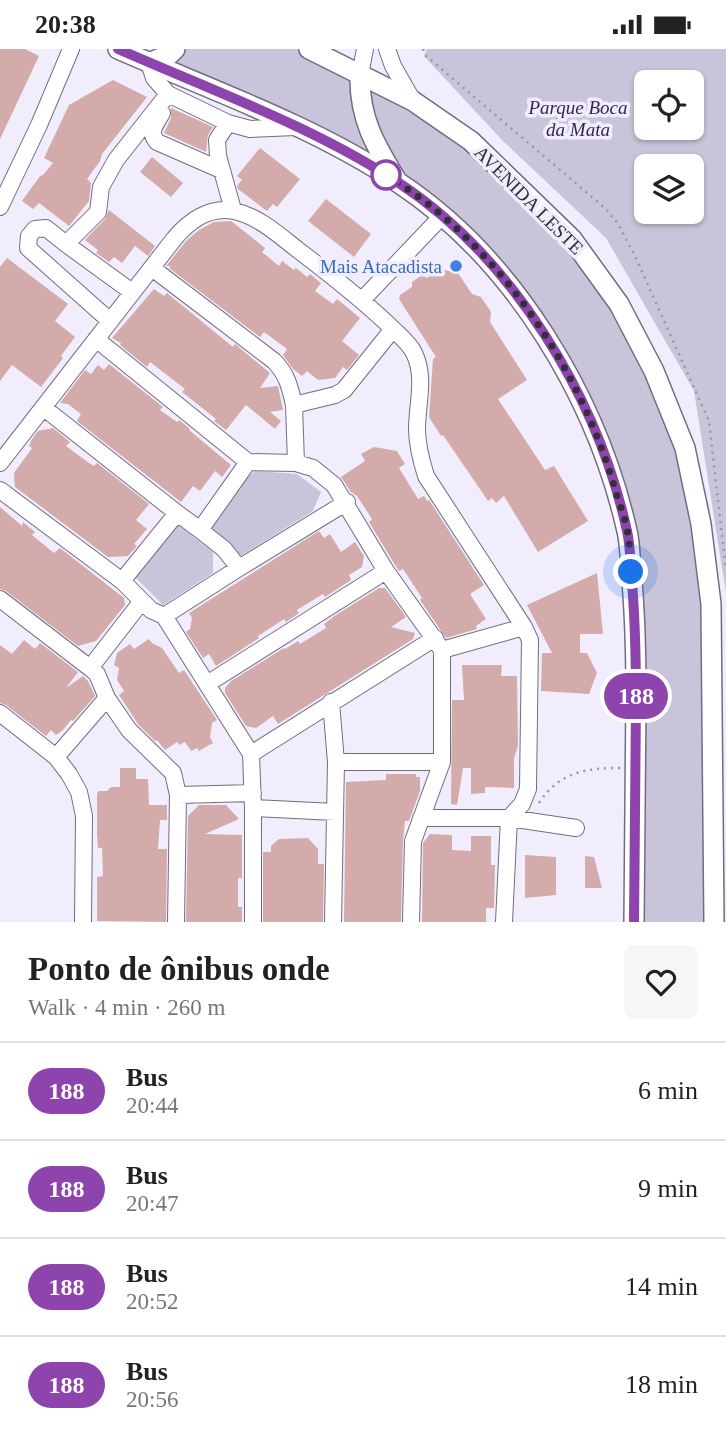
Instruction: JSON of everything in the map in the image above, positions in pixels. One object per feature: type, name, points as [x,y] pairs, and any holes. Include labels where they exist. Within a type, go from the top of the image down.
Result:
[{"type":"main road","points":[[118,49],[347,152],[398,182],[443,215],[488,261],[524,305],[586,409],[608,465],[628,533],[636,651],[634,922]]},
{"type":"main road","points":[[149,63],[170,54],[174,49]]},
{"type":"main road","points":[[309,49],[337,49]]},
{"type":"main road","name":"AVENIDA LESTE","points":[[309,49],[413,101],[471,141],[572,239],[619,303],[654,371],[685,448],[701,524],[711,604],[714,922]]},
{"type":"main road","points":[[360,75],[360,100],[370,130],[398,182]]},
{"type":"street","points":[[0,207],[71,49]]},
{"type":"street","points":[[360,75],[365,49]]},
{"type":"street","points":[[387,49],[393,66],[413,101]]},
{"type":"street","points":[[149,63],[153,78],[170,95],[228,123],[250,129],[296,127]]},
{"type":"street","points":[[170,95],[152,129],[152,137],[221,170]]},
{"type":"street","points":[[66,244],[98,212],[101,187],[116,160],[170,95]]},
{"type":"street","points":[[228,123],[216,140],[221,170],[233,210]]},
{"type":"street","points":[[0,463],[186,225],[202,215],[233,210],[255,219],[363,299],[414,351],[419,366],[420,388],[418,451],[426,476],[530,640],[528,789],[523,804],[509,818],[504,922]]},
{"type":"street","points":[[363,299],[443,215]]},
{"type":"street","points":[[110,321],[28,248],[28,240],[35,229],[46,228],[132,292]]},
{"type":"street","points":[[152,268],[284,370],[294,405],[296,463]]},
{"type":"street","points":[[294,405],[335,395],[344,390],[393,329]]},
{"type":"street","points":[[96,339],[248,462],[296,463],[313,468],[325,476],[347,502],[386,571],[439,644],[442,762],[411,851],[411,922]]},
{"type":"street","points":[[44,408],[224,549],[239,568]]},
{"type":"street","points":[[200,530],[248,462]]},
{"type":"street","points":[[0,490],[122,581],[151,610],[164,616],[251,754],[253,922]]},
{"type":"street","points":[[164,616],[347,502]]},
{"type":"street","points":[[122,581],[177,513]]},
{"type":"street","points":[[208,684],[386,571]]},
{"type":"street","points":[[0,599],[97,674],[107,698],[129,730],[173,773],[178,795],[176,922]]},
{"type":"street","points":[[90,668],[142,601]]},
{"type":"street","points":[[251,754],[331,702],[439,644],[524,627]]},
{"type":"street","points":[[57,757],[107,698]]},
{"type":"street","points":[[331,702],[337,762],[333,922]]},
{"type":"street","points":[[0,713],[57,757],[79,792],[84,816],[83,922]]},
{"type":"street","points":[[337,762],[442,762]]},
{"type":"street","points":[[178,795],[253,801],[335,812]]},
{"type":"street","points":[[421,818],[509,818],[576,828]]},
{"type":"path","points":[[534,810],[549,788],[565,778],[602,768],[635,768]]},
{"type":"green space","points":[[170,49],[311,49],[359,76],[392,186],[295,128],[145,59]]},
{"type":"green space","name":"Parque Boca da Mata","points":[[427,49],[726,49],[726,593],[694,391],[606,238],[502,140],[424,56]]},
{"type":"green space","points":[[361,77],[413,104],[539,200],[658,370],[701,524],[707,922],[635,922],[637,651],[613,462],[495,271],[395,187]]},
{"type":"green space","points":[[255,471],[297,474],[321,492],[313,511],[237,558],[209,527],[222,500]]},
{"type":"green space","points":[[178,525],[213,552],[213,573],[163,605],[134,576],[168,529]]},
{"type":"building","points":[[0,49],[25,49],[39,56],[0,139]]},
{"type":"building","points":[[113,80],[147,97],[102,154],[87,179],[91,183],[89,201],[69,226],[39,203],[33,209],[22,201],[53,163],[44,158],[69,105]]},
{"type":"building","points":[[171,108],[213,127],[208,135],[206,152],[164,133],[171,118]]},
{"type":"building","points":[[260,148],[300,179],[277,207],[273,204],[267,211],[237,186],[242,180],[237,176]]},
{"type":"building","points":[[152,157],[183,183],[171,197],[140,172]]},
{"type":"building","points":[[326,199],[371,234],[354,257],[308,221]]},
{"type":"building","points":[[109,210],[155,246],[148,256],[135,246],[122,263],[114,257],[109,262],[96,253],[98,250],[85,240],[105,219]]},
{"type":"building","points":[[231,221],[265,248],[262,252],[279,266],[282,261],[307,277],[310,274],[321,283],[315,291],[333,304],[337,299],[360,318],[342,341],[359,355],[347,370],[343,367],[335,378],[318,380],[307,371],[302,376],[283,355],[287,349],[264,332],[260,337],[169,268],[171,266],[166,266],[199,230],[214,222]]},
{"type":"building","points":[[7,258],[68,304],[55,321],[75,337],[41,387],[12,365],[0,381],[0,267]]},
{"type":"building","points":[[440,269],[458,273],[472,294],[481,297],[491,312],[490,322],[527,380],[498,399],[545,470],[554,466],[588,521],[538,552],[504,496],[496,503],[492,498],[488,501],[429,417],[433,359],[436,357],[399,299],[400,295],[412,287],[412,282],[422,275],[427,278]]},
{"type":"building","points":[[154,289],[164,296],[167,293],[233,347],[235,344],[270,373],[260,388],[278,386],[283,410],[270,412],[281,421],[275,429],[246,405],[226,430],[182,392],[185,389],[150,362],[147,367],[112,338]]},
{"type":"building","points":[[109,364],[163,407],[160,410],[177,422],[179,420],[231,465],[222,477],[215,471],[200,491],[193,486],[181,502],[77,421],[81,414],[68,404],[60,403],[85,370],[91,374],[98,365],[104,370]]},
{"type":"building","points":[[53,428],[70,442],[66,446],[94,466],[97,463],[149,504],[136,520],[147,529],[128,556],[108,557],[15,487],[14,473],[32,448],[29,446],[32,439],[38,431]]},
{"type":"building","points":[[374,447],[397,451],[405,464],[399,468],[418,499],[424,496],[429,500],[484,585],[470,594],[486,619],[476,626],[477,629],[446,638],[403,569],[399,571],[395,565],[357,496],[341,477],[365,461],[361,454]]},
{"type":"building","points":[[0,507],[22,526],[23,522],[35,532],[32,535],[54,553],[60,548],[124,598],[125,605],[96,641],[78,646],[0,589]]},
{"type":"building","points":[[319,531],[324,538],[330,534],[341,552],[355,542],[364,556],[362,567],[349,575],[351,580],[325,597],[323,594],[297,610],[299,613],[286,622],[284,619],[216,666],[209,654],[203,658],[186,632],[190,629],[192,618],[189,613]]},
{"type":"building","points":[[597,573],[603,634],[580,634],[580,653],[587,653],[597,673],[589,694],[541,691],[542,653],[552,653],[527,605]]},
{"type":"building","points":[[379,588],[385,588],[406,617],[391,627],[415,633],[413,639],[278,724],[273,716],[256,728],[246,726],[225,693],[225,688],[231,681],[284,648],[298,641],[300,644],[326,628],[324,624]]},
{"type":"building","points":[[149,639],[162,648],[179,673],[184,670],[217,720],[212,723],[210,737],[213,743],[199,751],[197,748],[191,751],[185,742],[179,745],[177,742],[165,750],[138,724],[119,695],[124,691],[117,680],[119,668],[114,665],[117,653],[130,644],[134,649]]},
{"type":"building","points":[[24,640],[35,649],[40,643],[78,672],[66,688],[83,676],[95,696],[73,721],[56,735],[51,730],[46,736],[0,703],[0,645],[12,654]]},
{"type":"building","points":[[462,665],[502,665],[501,676],[517,676],[518,746],[514,758],[514,788],[485,787],[485,793],[471,794],[471,768],[463,768],[457,805],[451,804],[452,700],[464,700]]},
{"type":"building","points":[[120,768],[136,768],[136,779],[148,779],[149,805],[167,805],[167,820],[160,820],[158,849],[167,849],[166,922],[97,921],[97,877],[103,876],[102,848],[98,848],[97,796],[98,791],[120,787]]},
{"type":"building","points":[[386,774],[416,774],[416,777],[420,777],[420,791],[409,821],[405,821],[401,922],[344,922],[346,782],[386,780]]},
{"type":"building","points":[[199,805],[226,805],[239,819],[205,834],[242,835],[242,878],[238,878],[238,907],[242,907],[242,922],[186,922],[188,816]]},
{"type":"building","points":[[430,834],[452,835],[452,850],[471,851],[471,836],[491,836],[491,865],[495,865],[494,908],[486,908],[486,922],[422,922],[423,843]]},
{"type":"building","points":[[308,838],[318,849],[318,864],[324,864],[323,922],[263,922],[263,852],[271,852],[271,846],[279,839]]},
{"type":"building","points":[[525,855],[556,857],[556,895],[525,898]]},
{"type":"building","points":[[585,856],[594,857],[602,888],[585,888]]},
{"type":"bus line","name":"188","points":[[118,49],[296,127],[347,152],[398,182],[443,215],[471,241],[524,305],[556,355],[586,409],[608,465],[628,533],[636,651],[634,922]]},
{"type":"place","name":"Mais Atacadista","points":[[456,266]]},
{"type":"route","points":[[386,175],[381,172],[443,215],[471,241],[524,305],[556,355],[586,409],[608,465],[628,533],[631,572]]}]
